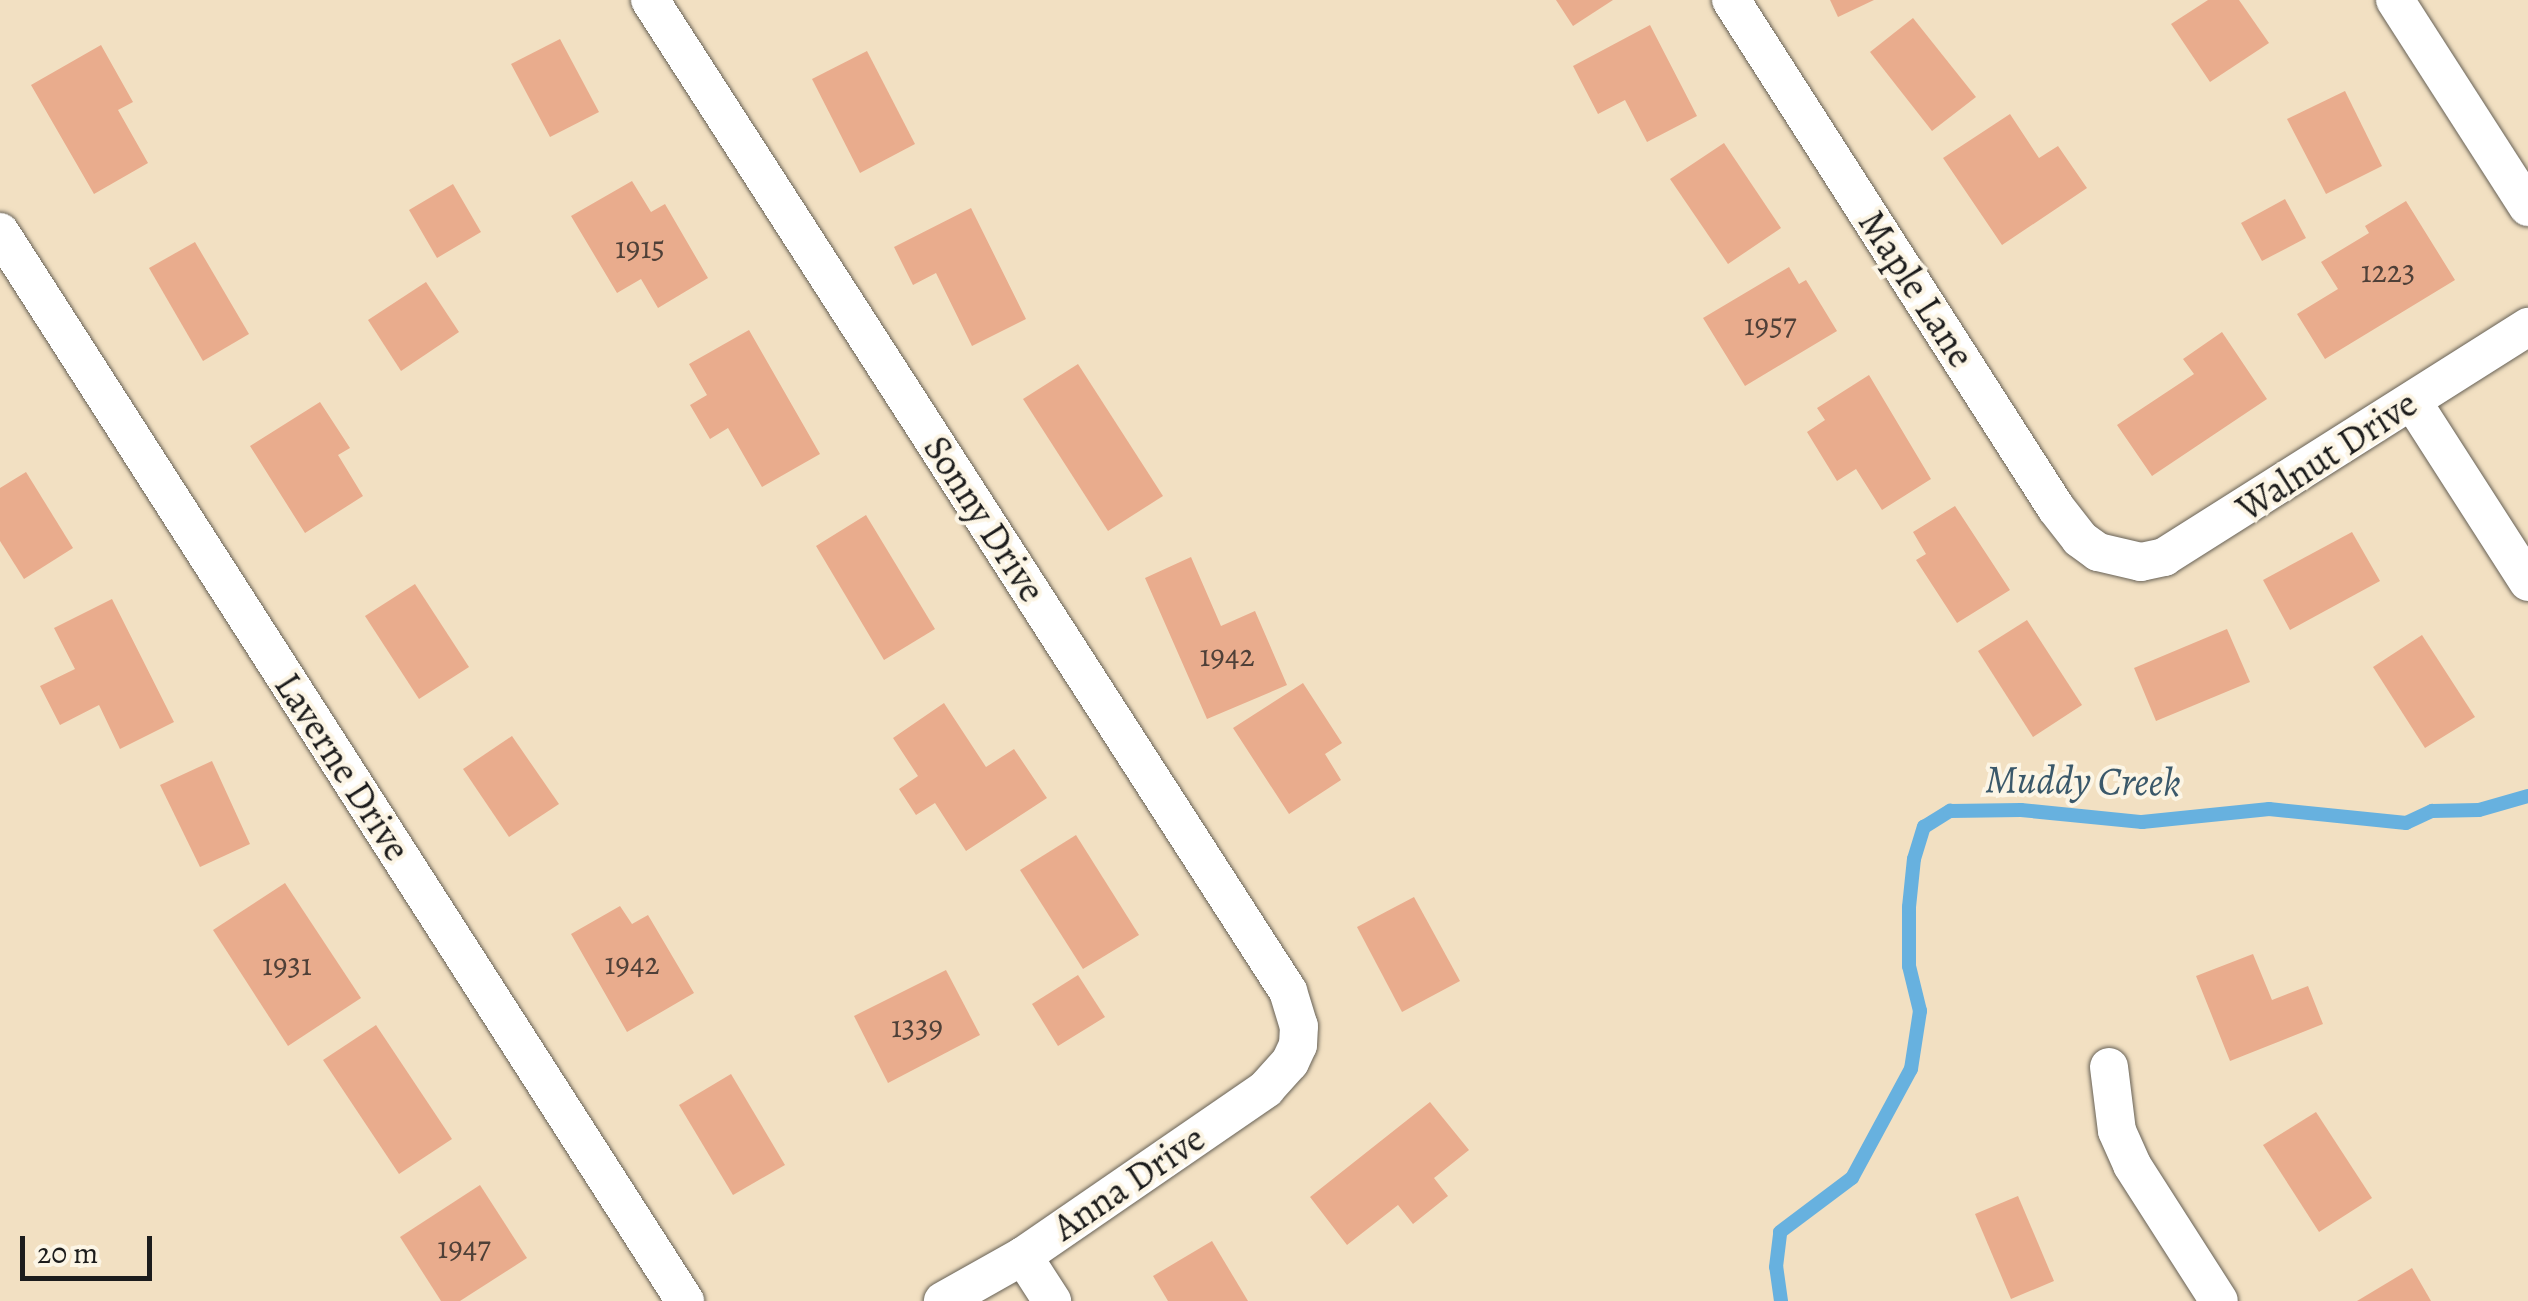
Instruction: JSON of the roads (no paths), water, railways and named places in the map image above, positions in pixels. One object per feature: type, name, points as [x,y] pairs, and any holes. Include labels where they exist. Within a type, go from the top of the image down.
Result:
[{"type":"street","name":"Sonny Drive","points":[[650,0],[1288,990],[1298,1026],[1298,1045]]},
{"type":"street","name":"Maple Lane","points":[[1731,0],[2067,524],[2098,552],[2118,559]]},
{"type":"street","points":[[2396,0],[2528,206]]},
{"type":"street","name":"Laverne Drive","points":[[0,232],[685,1301]]},
{"type":"street","name":"Walnut Drive","points":[[2118,559],[2140,562],[2164,557],[2191,543],[2528,327]]},
{"type":"street","points":[[2412,401],[2528,582]]},
{"type":"street","name":"Anna Drive","points":[[943,1301],[1023,1256],[1266,1089],[1290,1062],[1298,1045]]},
{"type":"street","points":[[2109,1067],[2117,1131],[2132,1165],[2220,1301]]},
{"type":"street","points":[[1023,1256],[1052,1301]]},
{"type":"waterway","name":"Muddy Creek","points":[[1781,1301],[1776,1267],[1780,1232],[1852,1178],[1911,1069],[1920,1011],[1909,966],[1909,907],[1914,859],[1924,827],[1950,811],[2021,810],[2142,822],[2269,809],[2406,823],[2432,811],[2479,810],[2528,796]]}]
